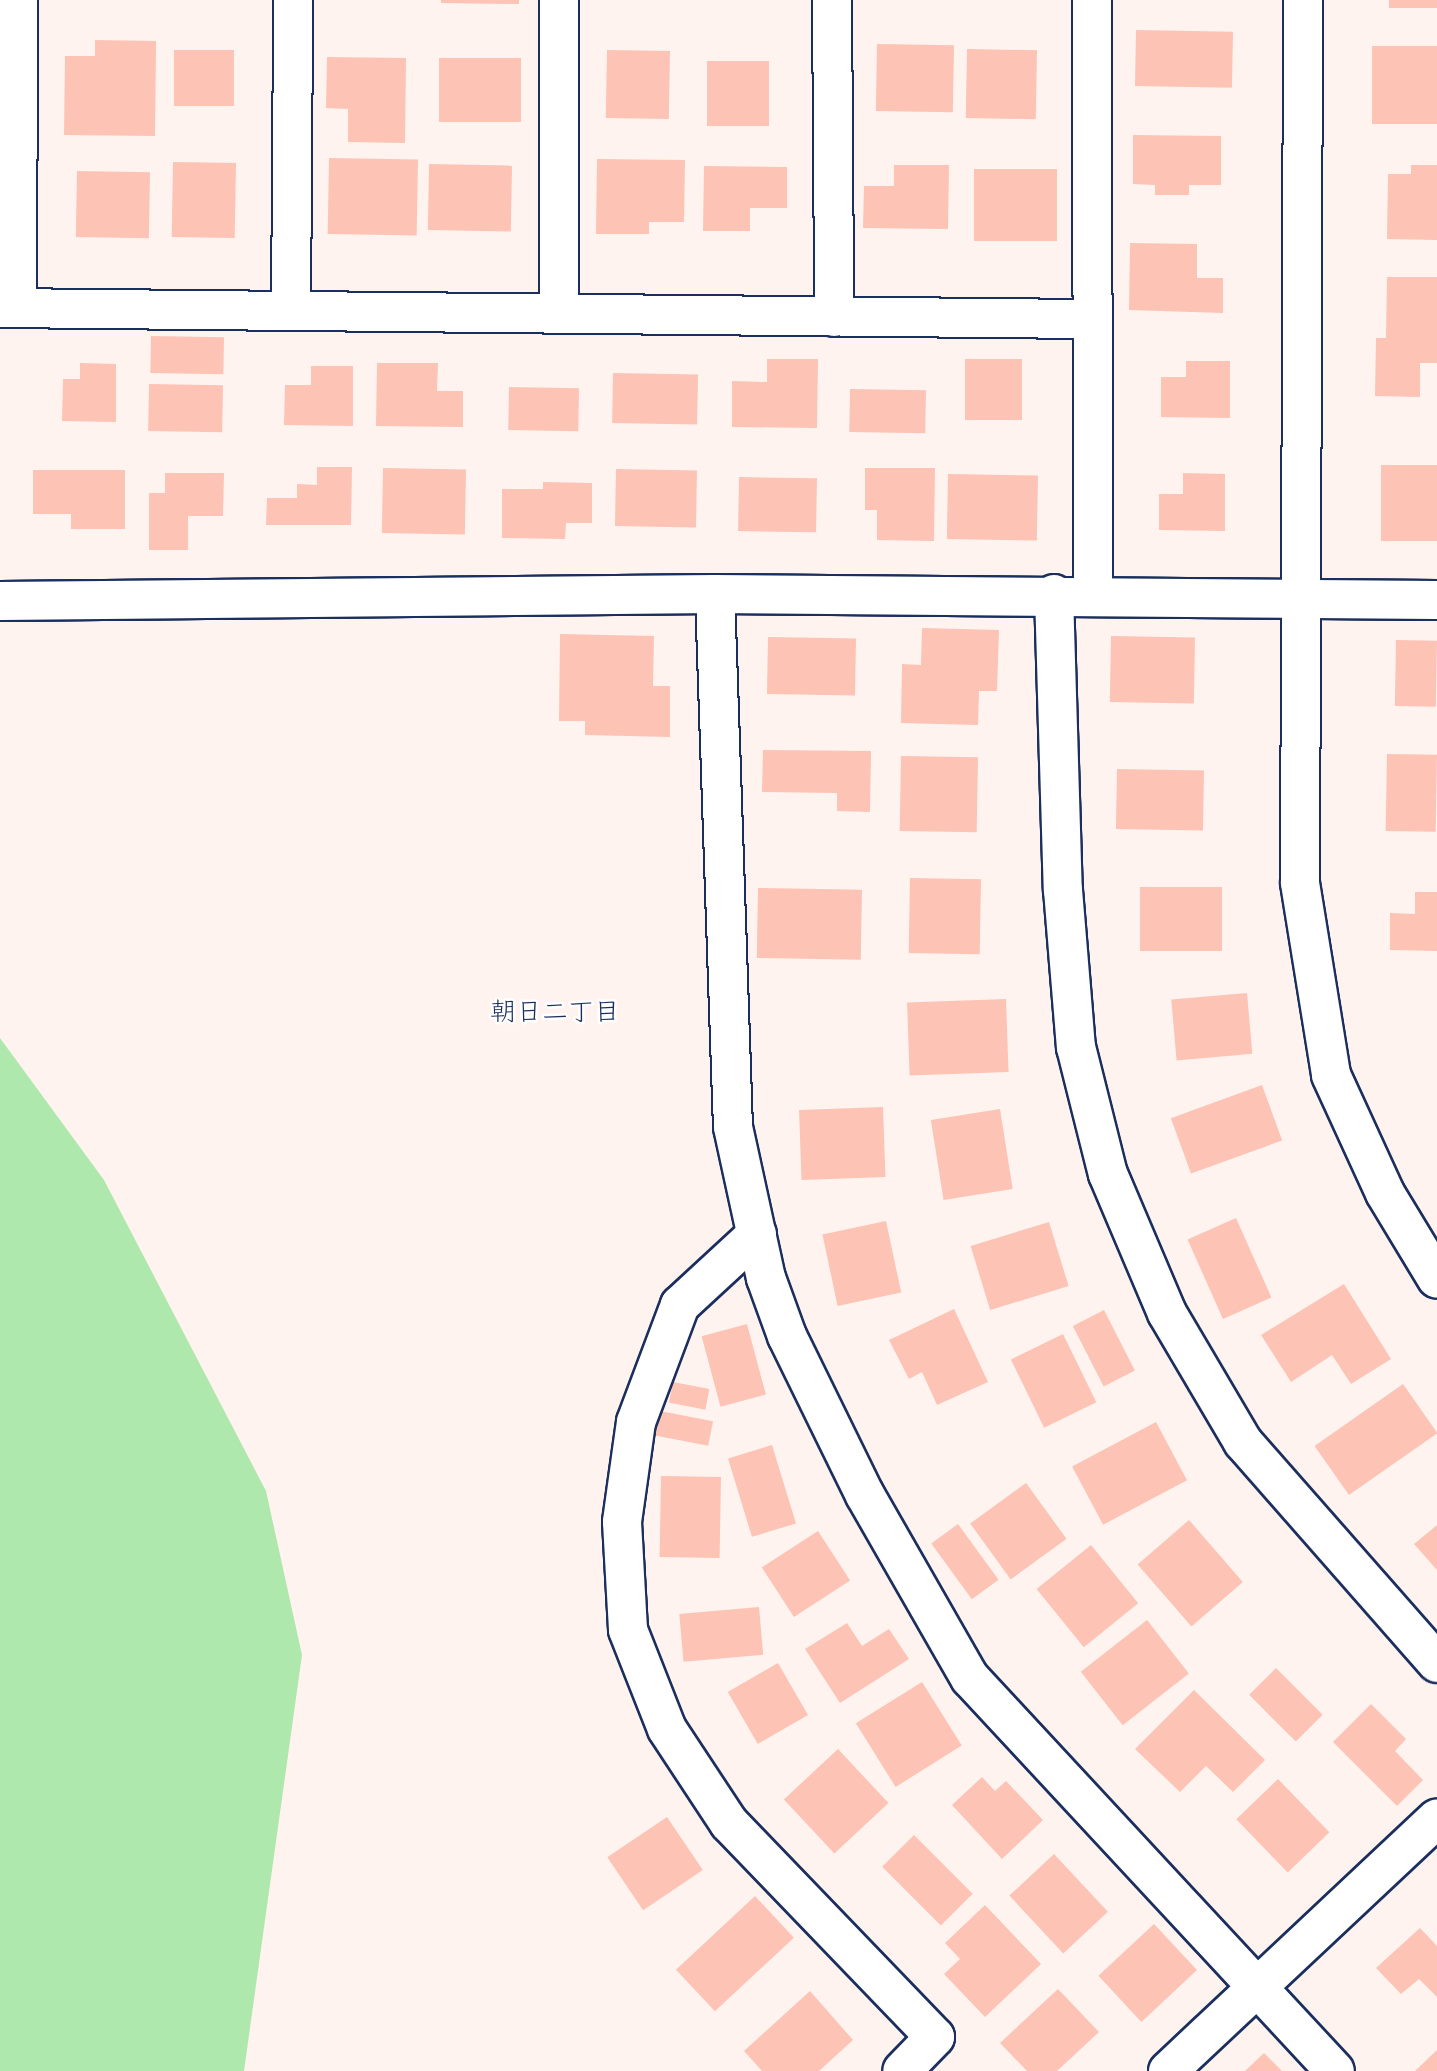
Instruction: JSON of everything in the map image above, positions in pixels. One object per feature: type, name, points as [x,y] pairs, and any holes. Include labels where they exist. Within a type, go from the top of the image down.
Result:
[{"type":"street","points":[[18,0],[8,308],[1092,319]]},
{"type":"street","points":[[291,311],[293,0]]},
{"type":"street","points":[[559,0],[559,314]]},
{"type":"street","points":[[832,0],[834,317]]},
{"type":"street","points":[[1092,0],[1093,594]]},
{"type":"street","points":[[1303,0],[1300,883],[1331,1075],[1385,1193],[1437,1279]]},
{"type":"street","points":[[0,601],[715,594],[1093,594],[1303,601],[1437,600]]},
{"type":"street","points":[[715,594],[733,1127],[757,1234],[787,1336],[866,1495],[970,1678],[1335,2071]]},
{"type":"street","points":[[1055,594],[1063,890],[1075,1034],[1108,1174],[1167,1313],[1244,1442],[1437,1663]]},
{"type":"street","points":[[757,1234],[680,1305],[636,1422],[622,1522],[628,1630],[667,1729],[729,1824],[935,2037],[902,2071]]},
{"type":"street","points":[[1168,2071],[1256,1985],[1437,1818]]},
{"type":"green space","points":[[0,1038],[104,1180],[266,1491],[302,1655],[244,2071],[0,2071]]},
{"type":"building","points":[[441,0],[519,0],[519,4],[441,3]]},
{"type":"building","points":[[1389,0],[1437,0],[1437,8],[1389,8]]},
{"type":"building","points":[[1136,30],[1233,32],[1232,88],[1135,86]]},
{"type":"building","points":[[95,40],[156,41],[155,136],[64,135],[65,56],[95,56]]},
{"type":"building","points":[[877,44],[954,45],[953,112],[876,111]]},
{"type":"building","points":[[1372,46],[1437,46],[1437,124],[1372,124]]},
{"type":"building","points":[[967,49],[1037,50],[1036,119],[966,118]]},
{"type":"building","points":[[174,50],[234,50],[234,106],[174,106]]},
{"type":"building","points":[[607,50],[670,51],[669,119],[606,118]]},
{"type":"building","points":[[327,57],[406,58],[405,143],[348,142],[348,109],[326,108]]},
{"type":"building","points":[[439,58],[521,58],[521,122],[439,122]]},
{"type":"building","points":[[707,61],[769,61],[769,126],[707,126]]},
{"type":"building","points":[[1133,135],[1221,136],[1221,185],[1189,185],[1189,195],[1155,195],[1155,185],[1133,184]]},
{"type":"building","points":[[329,158],[418,160],[417,236],[328,234]]},
{"type":"building","points":[[597,159],[685,160],[684,222],[649,222],[649,234],[596,234]]},
{"type":"building","points":[[173,162],[236,163],[235,238],[172,237]]},
{"type":"building","points":[[429,164],[512,165],[511,231],[428,230]]},
{"type":"building","points":[[894,165],[949,165],[948,229],[863,228],[864,186],[894,186]]},
{"type":"building","points":[[1411,165],[1437,165],[1437,240],[1387,239],[1388,174],[1411,174]]},
{"type":"building","points":[[704,166],[787,167],[787,208],[750,208],[750,231],[703,231]]},
{"type":"building","points":[[974,169],[1057,169],[1057,241],[974,241]]},
{"type":"building","points":[[77,171],[150,172],[149,238],[76,237]]},
{"type":"building","points":[[1130,243],[1197,244],[1197,278],[1223,278],[1223,313],[1129,310]]},
{"type":"building","points":[[1387,277],[1437,277],[1437,363],[1420,363],[1420,397],[1375,396],[1376,338],[1386,338]]},
{"type":"building","points":[[151,336],[224,337],[223,374],[150,373]]},
{"type":"building","points":[[767,359],[818,359],[817,428],[732,427],[732,381],[767,382]]},
{"type":"building","points":[[965,359],[1022,359],[1022,420],[965,420]]},
{"type":"building","points":[[1186,361],[1230,361],[1230,418],[1161,417],[1161,377],[1186,377]]},
{"type":"building","points":[[80,363],[116,364],[116,422],[62,421],[63,379],[80,379]]},
{"type":"building","points":[[377,363],[438,363],[437,391],[463,391],[463,427],[376,426]]},
{"type":"building","points":[[311,366],[353,366],[353,426],[284,425],[285,385],[311,385]]},
{"type":"building","points":[[613,373],[698,374],[697,424],[612,423]]},
{"type":"building","points":[[149,384],[223,385],[222,432],[148,431]]},
{"type":"building","points":[[509,387],[579,388],[578,431],[508,430]]},
{"type":"building","points":[[850,389],[926,390],[925,433],[849,432]]},
{"type":"building","points":[[1381,465],[1437,465],[1437,541],[1381,541]]},
{"type":"building","points":[[317,467],[352,467],[351,525],[266,525],[267,498],[297,498],[297,484],[317,485]]},
{"type":"building","points":[[383,468],[466,469],[465,534],[382,533]]},
{"type":"building","points":[[865,468],[935,468],[934,541],[877,540],[877,510],[865,510]]},
{"type":"building","points":[[616,469],[697,470],[696,527],[615,526]]},
{"type":"building","points":[[33,470],[125,470],[125,529],[71,529],[71,514],[33,514]]},
{"type":"building","points":[[165,473],[224,473],[223,516],[188,516],[188,550],[149,550],[149,493],[165,493]]},
{"type":"building","points":[[1183,473],[1225,474],[1225,531],[1159,530],[1159,494],[1183,494]]},
{"type":"building","points":[[948,474],[1038,476],[1037,541],[947,539]]},
{"type":"building","points":[[739,477],[817,478],[816,532],[738,531]]},
{"type":"building","points":[[543,482],[592,483],[592,523],[566,523],[565,539],[502,538],[502,489],[543,489]]},
{"type":"building","points":[[922,628],[999,630],[997,691],[979,691],[978,725],[901,723],[902,664],[921,665]]},
{"type":"building","points":[[560,634],[654,636],[653,686],[670,686],[670,737],[585,735],[585,721],[559,721]]},
{"type":"building","points":[[1111,636],[1195,637],[1194,703],[1110,702]]},
{"type":"building","points":[[768,637],[856,639],[855,696],[767,694]]},
{"type":"building","points":[[1396,640],[1437,641],[1436,707],[1395,706]]},
{"type":"building","points":[[763,750],[871,751],[870,812],[837,811],[837,793],[762,792]]},
{"type":"building","points":[[1387,754],[1437,755],[1436,832],[1386,831]]},
{"type":"building","points":[[901,756],[978,757],[977,832],[900,831]]},
{"type":"building","points":[[1117,769],[1204,771],[1203,831],[1116,829]]},
{"type":"building","points":[[910,878],[981,879],[980,954],[909,953]]},
{"type":"building","points":[[1140,887],[1222,887],[1222,951],[1140,951]]},
{"type":"building","points":[[758,888],[862,890],[861,960],[757,958]]},
{"type":"building","points":[[1415,892],[1437,892],[1437,951],[1390,950],[1390,913],[1415,914]]},
{"type":"building","points":[[1247,993],[1252,1054],[1177,1060],[1171,1000]]},
{"type":"building","points":[[1006,999],[1009,1072],[910,1075],[907,1002]]},
{"type":"building","points":[[1262,1085],[1282,1140],[1191,1174],[1171,1118]]},
{"type":"building","points":[[883,1107],[885,1177],[801,1180],[799,1110]]},
{"type":"building","points":[[1000,1109],[1013,1189],[944,1200],[931,1120]]},
{"type":"building","points":[[1236,1218],[1271,1297],[1223,1319],[1188,1240]]},
{"type":"building","points":[[886,1221],[901,1292],[838,1306],[822,1235]]},
{"type":"building","points":[[1049,1222],[1069,1286],[990,1310],[971,1246]]},
{"type":"building","points":[[1344,1284],[1391,1359],[1351,1384],[1332,1355],[1291,1382],[1261,1335]]},
{"type":"building","points":[[954,1309],[988,1382],[937,1405],[922,1372],[909,1379],[889,1340]]},
{"type":"building","points":[[1104,1310],[1135,1371],[1104,1386],[1073,1326]]},
{"type":"building","points":[[747,1324],[766,1395],[720,1407],[702,1336]]},
{"type":"building","points":[[1063,1334],[1096,1402],[1044,1428],[1011,1359]]},
{"type":"building","points":[[673,1382],[709,1389],[705,1410],[669,1403]]},
{"type":"building","points":[[1403,1384],[1437,1433],[1349,1495],[1315,1446]]},
{"type":"building","points":[[660,1411],[713,1421],[708,1446],[655,1436]]},
{"type":"building","points":[[1156,1422],[1187,1480],[1103,1525],[1072,1467]]},
{"type":"building","points":[[772,1445],[796,1523],[752,1537],[728,1458]]},
{"type":"building","points":[[661,1476],[721,1477],[720,1558],[660,1557]]},
{"type":"building","points":[[1026,1483],[1067,1539],[1011,1579],[970,1524]]},
{"type":"building","points":[[1189,1520],[1243,1582],[1191,1626],[1138,1565]]},
{"type":"building","points":[[958,1524],[999,1580],[972,1599],[931,1543]]},
{"type":"building","points":[[1437,1525],[1437,1570],[1414,1544]]},
{"type":"building","points":[[818,1531],[850,1580],[794,1617],[762,1567]]},
{"type":"building","points":[[1091,1545],[1138,1603],[1084,1647],[1037,1589]]},
{"type":"building","points":[[759,1607],[763,1655],[683,1662],[679,1614]]},
{"type":"building","points":[[1147,1620],[1189,1674],[1123,1725],[1081,1672]]},
{"type":"building","points":[[847,1623],[862,1646],[889,1629],[909,1659],[840,1703],[805,1649]]},
{"type":"building","points":[[778,1663],[808,1715],[758,1744],[728,1692]]},
{"type":"building","points":[[1276,1668],[1323,1715],[1296,1742],[1249,1695]]},
{"type":"building","points":[[922,1682],[962,1746],[896,1787],[856,1723]]},
{"type":"building","points":[[1194,1690],[1265,1760],[1233,1792],[1206,1766],[1180,1792],[1135,1749]]},
{"type":"building","points":[[1371,1704],[1406,1739],[1395,1751],[1423,1780],[1397,1806],[1333,1742]]},
{"type":"building","points":[[838,1749],[888,1803],[834,1854],[784,1799]]},
{"type":"building","points":[[982,1777],[995,1791],[1006,1781],[1043,1820],[1002,1859],[952,1805]]},
{"type":"building","points":[[1278,1779],[1329,1832],[1288,1873],[1236,1819]]},
{"type":"building","points":[[667,1817],[703,1870],[643,1910],[607,1857]]},
{"type":"building","points":[[914,1835],[973,1894],[941,1926],[882,1867]]},
{"type":"building","points":[[1054,1854],[1108,1912],[1063,1953],[1009,1896]]},
{"type":"building","points":[[755,1896],[794,1938],[715,2011],[676,1970]]},
{"type":"building","points":[[985,1905],[1041,1964],[985,2017],[944,1974],[960,1959],[945,1943]]},
{"type":"building","points":[[1154,1924],[1197,1970],[1141,2022],[1098,1976]]},
{"type":"building","points":[[1420,1928],[1437,1946],[1437,1997],[1419,1979],[1401,1994],[1376,1968]]},
{"type":"building","points":[[1058,1989],[1099,2032],[1057,2071],[1027,2071],[1000,2043]]},
{"type":"building","points":[[810,1991],[853,2040],[819,2071],[762,2071],[744,2051]]},
{"type":"building","points":[[1437,2050],[1437,2071],[1415,2071]]},
{"type":"building","points":[[1264,2053],[1282,2071],[1245,2071]]},
{"type":"district","name":"朝日二丁目","points":[[555,1014]]}]
